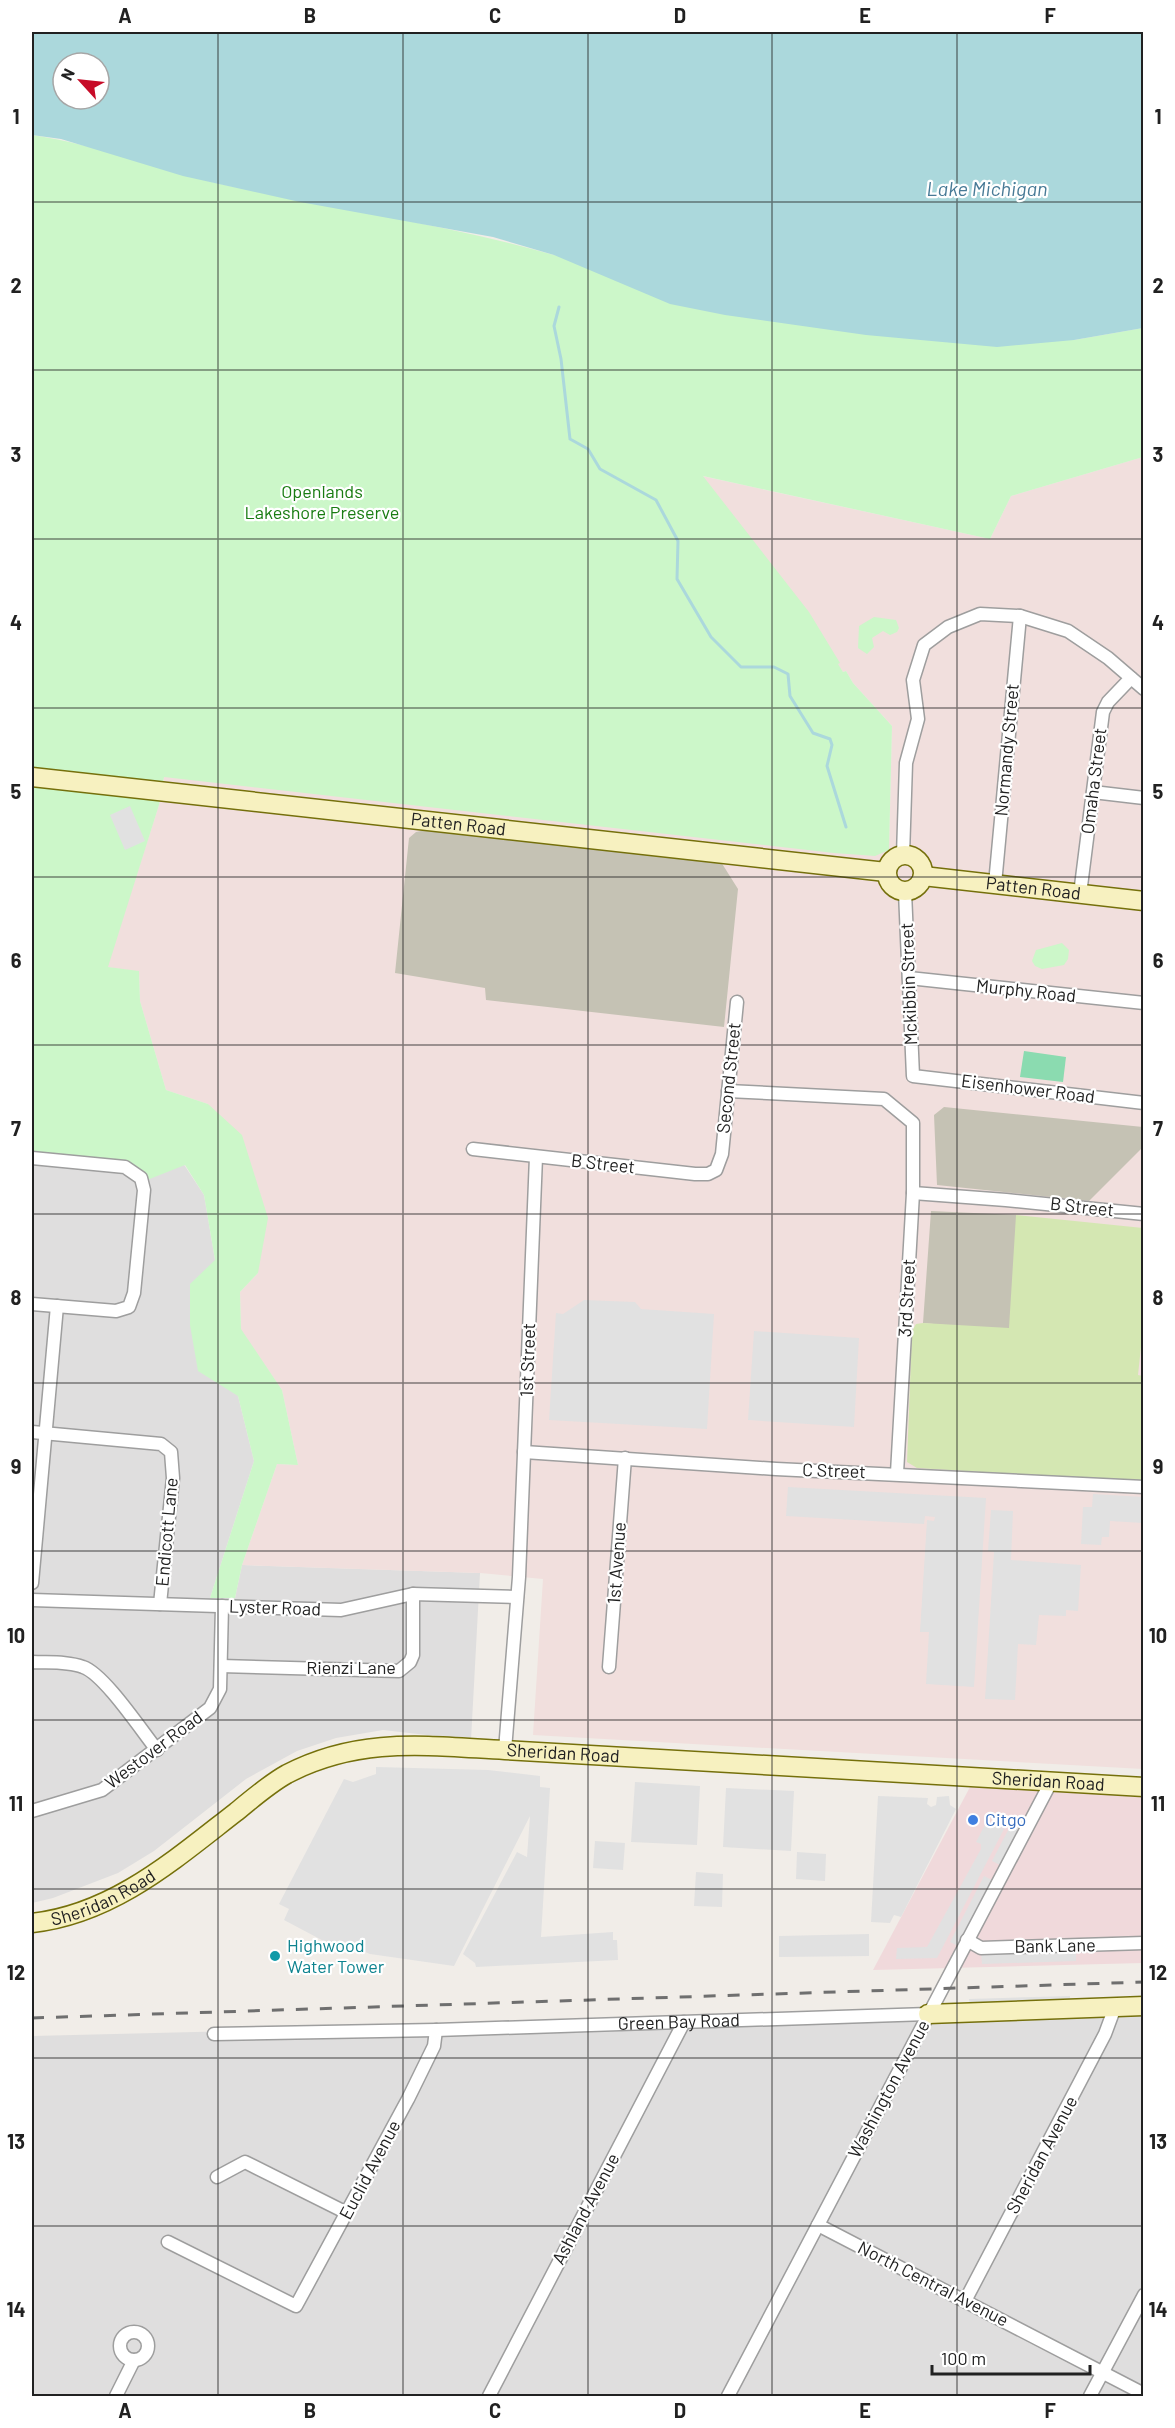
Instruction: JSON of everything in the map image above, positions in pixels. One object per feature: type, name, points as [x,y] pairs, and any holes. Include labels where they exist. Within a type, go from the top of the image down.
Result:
[{"type":"street","points":[[903,855],[906,763],[918,719],[913,680],[924,645],[948,627],[980,614],[1020,616],[1068,631],[1108,658],[1143,689]]},
{"type":"street","name":"Normandy Street","points":[[994,884],[1020,616]]},
{"type":"street","name":"Omaha Street","points":[[1080,894],[1103,712],[1108,702],[1131,678]]},
{"type":"street","name":"Patten Road","points":[[32,777],[886,872]]},
{"type":"street","points":[[1093,792],[1143,798]]},
{"type":"street","points":[[903,855],[909,855],[919,862],[923,876],[916,888],[905,892],[899,891],[890,884],[886,872],[891,861],[903,855]]},
{"type":"street","name":"Patten Road","points":[[923,876],[1143,901]]},
{"type":"street","name":"Mckibbin Street","points":[[905,892],[913,1076]]},
{"type":"street","name":"Murphy Road","points":[[909,978],[1143,1003]]},
{"type":"street","name":"Second Street","points":[[722,1154],[737,1002]]},
{"type":"street","name":"Eisenhower Road","points":[[913,1076],[1143,1103]]},
{"type":"street","name":"3rd Street","points":[[728,1090],[884,1099],[914,1123],[913,1193],[897,1473]]},
{"type":"street","name":"B Street","points":[[473,1149],[708,1174],[716,1170],[722,1154]]},
{"type":"street","name":"1st Street","points":[[505,1750],[520,1562],[536,1157]]},
{"type":"street","points":[[32,1158],[125,1167],[141,1178],[144,1190],[134,1293],[129,1307],[107,1311],[32,1304]]},
{"type":"street","name":"B Street","points":[[913,1193],[1143,1214]]},
{"type":"street","points":[[32,1583],[57,1306]]},
{"type":"street","points":[[32,1432],[45,1433]]},
{"type":"street","name":"Endicott Lane","points":[[45,1433],[161,1444],[171,1452],[173,1462],[160,1604]]},
{"type":"street","name":"C Street","points":[[524,1452],[776,1469],[897,1473],[1143,1487]]},
{"type":"street","name":"1st Avenue","points":[[609,1667],[625,1458]]},
{"type":"street","name":"Lyster Road","points":[[32,1600],[341,1610],[413,1594],[517,1597]]},
{"type":"street","name":"Rienzi Lane","points":[[220,1666],[399,1671],[410,1662],[413,1655],[413,1594]]},
{"type":"street","name":"Westover Road","points":[[32,1811],[102,1790],[210,1708],[220,1689],[222,1606]]},
{"type":"street","points":[[32,1662],[72,1664],[97,1674],[157,1750]]},
{"type":"street","name":"Sheridan Road","points":[[32,1923],[92,1908],[142,1883],[274,1783],[315,1762],[352,1750],[374,1746],[401,1745],[505,1750],[1143,1787]]},
{"type":"street","name":"Washington Avenue","points":[[728,2397],[1051,1782]]},
{"type":"street","name":"Bank Lane","points":[[967,1940],[981,1948],[1143,1943]]},
{"type":"street","name":"Green Bay Road","points":[[214,2034],[436,2030],[1143,2006]]},
{"type":"street","name":"Sheridan Avenue","points":[[965,2301],[1105,2034],[1115,2007]]},
{"type":"street","name":"Ashland Avenue","points":[[489,2397],[684,2022]]},
{"type":"street","name":"Euclid Avenue","points":[[168,2242],[296,2306],[434,2046],[436,2030]]},
{"type":"street","points":[[217,2177],[245,2162],[347,2213]]},
{"type":"street","name":"North Central Avenue","points":[[818,2225],[1143,2394]]},
{"type":"street","points":[[1090,2397],[1143,2295]]},
{"type":"street","points":[[116,2397],[134,2360]]},
{"type":"shaded area","points":[[51,310],[889,850],[892,726],[853,683],[846,671],[843,672],[702,476],[990,539],[1011,496],[1143,457],[1143,1769],[533,1735],[543,1579],[480,1573],[242,1565],[277,1464],[298,1465],[282,1390],[241,1330],[240,1292],[258,1273],[208,1104],[166,1090],[140,1001],[139,972],[107,967],[159,805],[164,777]]},
{"type":"shaded area","points":[[130,806],[145,841],[125,850],[110,815]]},
{"type":"shaded area","points":[[426,830],[721,862],[738,889],[724,1027],[486,1000],[485,988],[395,973],[409,838],[416,832]]},
{"type":"shaded area","points":[[32,1095],[179,1157],[204,1195],[238,1396],[254,1461],[210,1598],[235,1598],[242,1565],[480,1573],[471,1740],[383,1730],[336,1738],[297,1751],[246,1779],[154,1851],[118,1873],[53,1898],[32,1903]]},
{"type":"shaded area","points":[[944,1107],[1143,1127],[1143,1147],[1089,1201],[937,1185],[934,1115]]},
{"type":"shaded area","points":[[931,1211],[1016,1215],[1016,1224],[1075,1337],[923,1323]]},
{"type":"shaded area","points":[[584,1300],[635,1302],[641,1309],[714,1314],[707,1429],[549,1420],[556,1313],[563,1314]]},
{"type":"shaded area","points":[[754,1331],[859,1338],[854,1427],[748,1420]]},
{"type":"shaded area","points":[[788,1487],[986,1498],[974,1687],[926,1684],[929,1632],[920,1632],[927,1520],[934,1521],[935,1517],[925,1516],[924,1524],[786,1516]]},
{"type":"shaded area","points":[[1093,1494],[1143,1497],[1143,1523],[1110,1521],[1109,1537],[1102,1537],[1101,1545],[1081,1544],[1083,1507],[1092,1507]]},
{"type":"shaded area","points":[[991,1510],[1013,1511],[1011,1560],[1081,1565],[1078,1611],[1066,1610],[1066,1616],[1039,1615],[1036,1645],[1018,1644],[1015,1700],[985,1699],[994,1552],[988,1551]]},
{"type":"shaded area","points":[[376,1767],[488,1770],[540,1776],[540,1787],[550,1788],[541,1937],[613,1932],[613,1940],[617,1940],[618,1960],[476,1967],[475,1963],[463,1954],[517,1852],[527,1857],[530,1816],[454,1966],[370,1954],[339,1940],[335,1947],[284,1920],[289,1909],[279,1904],[344,1779],[353,1782],[376,1774]]},
{"type":"shaded area","points":[[635,1782],[700,1786],[697,1845],[631,1842]]},
{"type":"shaded area","points":[[970,1787],[1143,1797],[1143,1963],[873,1970]]},
{"type":"shaded area","points":[[726,1788],[794,1791],[791,1851],[723,1847]]},
{"type":"shaded area","points":[[878,1796],[928,1798],[927,1804],[931,1807],[936,1805],[937,1797],[949,1796],[950,1805],[956,1809],[901,1917],[894,1915],[890,1923],[871,1922]]},
{"type":"shaded area","points":[[1016,1815],[1024,1819],[1000,1865],[992,1861]]},
{"type":"shaded area","points":[[987,1821],[1004,1829],[937,1958],[896,1959],[897,1948],[927,1947],[981,1849],[981,1844],[976,1842]]},
{"type":"shaded area","points":[[595,1841],[625,1843],[623,1870],[593,1868]]},
{"type":"shaded area","points":[[797,1852],[826,1854],[825,1881],[796,1879]]},
{"type":"shaded area","points":[[696,1872],[723,1874],[722,1907],[694,1906]]},
{"type":"shaded area","points":[[984,1876],[992,1880],[958,1946],[950,1942]]},
{"type":"shaded area","points":[[869,1934],[869,1956],[779,1957],[779,1936]]},
{"type":"shaded area","points":[[1076,1950],[1076,1961],[982,1964],[981,1952]]},
{"type":"shaded area","points":[[1070,1996],[1070,2005],[970,2005],[969,1999]]},
{"type":"shaded area","points":[[1143,2009],[1143,2396],[32,2396],[32,2036]]},
{"type":"green space","name":"Openlands Lakeshore Preserve","points":[[32,135],[104,151],[225,185],[472,234],[554,255],[1074,340],[1143,328],[1143,457],[1011,496],[990,539],[703,476],[809,612],[840,663],[838,664],[843,672],[846,671],[853,683],[892,726],[889,850],[875,856],[834,853],[164,777],[159,805],[108,967],[139,971],[140,1001],[166,1090],[208,1104],[242,1135],[268,1218],[258,1273],[240,1292],[241,1329],[282,1390],[298,1465],[277,1464],[242,1565],[235,1598],[210,1598],[254,1461],[238,1396],[198,1371],[190,1325],[190,1284],[215,1260],[204,1195],[185,1165],[147,1180],[144,1172],[129,1163],[32,1154]]},
{"type":"green space","points":[[874,617],[896,620],[899,628],[897,632],[890,635],[883,631],[872,638],[874,647],[867,654],[858,648],[859,626]]},
{"type":"green space","points":[[1062,943],[1069,950],[1068,959],[1064,965],[1042,969],[1035,966],[1032,961],[1036,950]]},
{"type":"green space","points":[[1024,1051],[1066,1057],[1063,1082],[1020,1077]]},
{"type":"green space","points":[[1016,1215],[1143,1228],[1144,1319],[1138,1375],[1143,1376],[1143,1482],[917,1468],[907,1462],[912,1331],[916,1324],[923,1323],[1009,1328]]},
{"type":"water","name":"Lake Michigan","points":[[32,32],[1143,32],[1143,328],[1074,340],[997,347],[866,335],[725,315],[670,304],[554,255],[493,237],[300,202],[183,176],[61,139],[32,135]]},
{"type":"waterway","points":[[559,307],[554,326],[561,359],[570,439],[588,449],[600,469],[656,500],[678,541],[677,579],[711,637],[741,667],[774,667],[788,674],[790,696],[813,733],[830,739],[832,745],[827,766],[846,827]]},
{"type":"railway","points":[[32,2018],[1144,1982]]},
{"type":"place","name":"Citgo","points":[[973,1820]]},
{"type":"place","name":"Highwood Water Tower","points":[[275,1956]]}]
